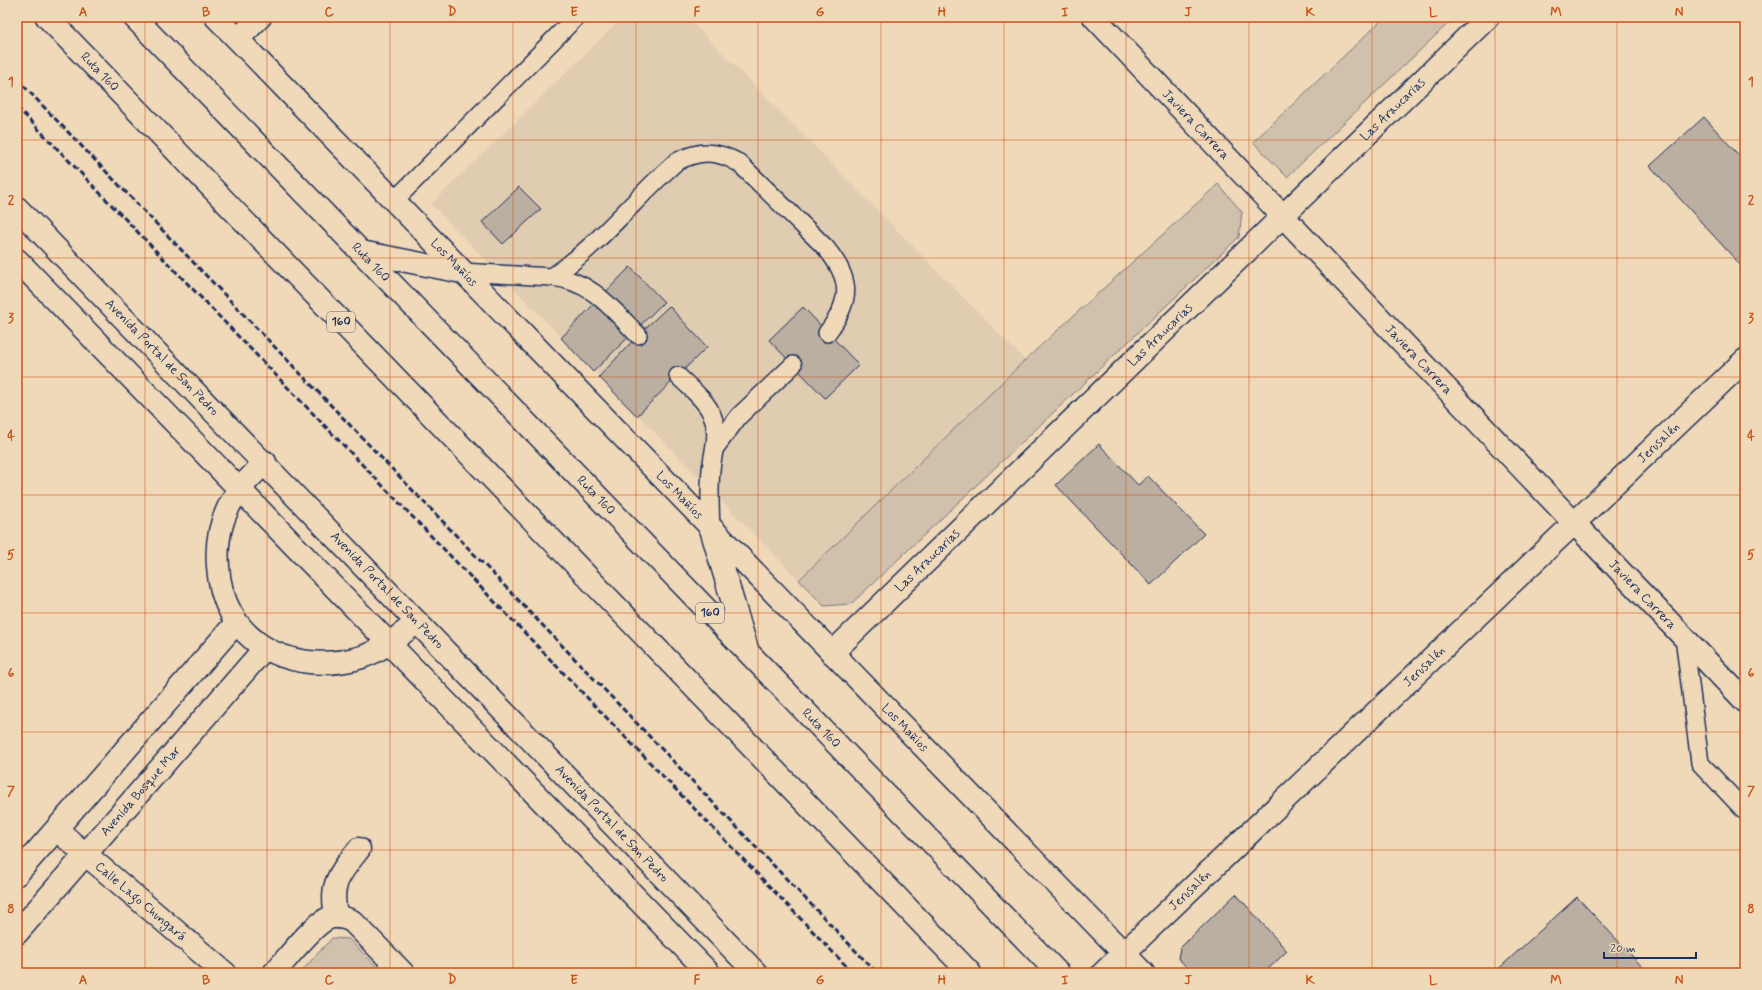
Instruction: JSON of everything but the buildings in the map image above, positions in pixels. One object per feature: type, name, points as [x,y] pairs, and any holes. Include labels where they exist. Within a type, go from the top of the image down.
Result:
[{"type":"main road","name":"Ruta 160","points":[[47,17],[970,973]]},
{"type":"main road","name":"Ruta 160","points":[[134,17],[1058,973]]},
{"type":"main road","name":"Los Mañíos","points":[[216,17],[1143,973]]},
{"type":"main road","points":[[238,39],[260,17]]},
{"type":"main road","name":"Javiera Carrera","points":[[1094,17],[1745,701]]},
{"type":"main road","name":"Las Araucarias","points":[[832,653],[1488,17]]},
{"type":"main road","name":"Avenida Portal de San Pedro","points":[[17,208],[265,462],[417,622],[756,973]]},
{"type":"main road","points":[[361,252],[462,272]]},
{"type":"main road","points":[[17,260],[709,973]]},
{"type":"main road","name":"Jerusalén","points":[[1103,973],[1745,360]]},
{"type":"main road","points":[[265,462],[233,498],[218,539],[218,575],[222,592],[236,623],[247,636],[264,649],[284,657],[305,662],[326,663],[356,659],[370,654],[390,643],[417,622]]},
{"type":"main road","points":[[711,529],[748,652]]},
{"type":"main road","points":[[17,874],[57,830],[236,623]]},
{"type":"main road","name":"Avenida Bosque Mar","points":[[17,933],[264,649]]},
{"type":"main road","name":"Calle Lago Chungará","points":[[57,830],[225,973]]},
{"type":"main road","points":[[337,917],[333,894],[336,879],[359,849]]},
{"type":"main road","points":[[274,973],[318,925],[330,918],[337,917],[345,918],[352,922],[403,973]]},
{"type":"lane","points":[[394,201],[576,17]]},
{"type":"lane","points":[[552,277],[571,264],[587,250],[676,162],[689,156],[702,153],[715,153],[728,156],[739,163],[826,248],[842,271],[846,295],[840,317],[827,333]]},
{"type":"lane","points":[[462,272],[552,277],[578,283],[590,289],[602,298],[638,335]]},
{"type":"lane","points":[[715,448],[739,416],[793,365]]},
{"type":"lane","points":[[678,376],[706,404],[712,414],[717,436],[711,469],[711,529]]},
{"type":"lane","points":[[1684,638],[1700,763],[1745,811]]},
{"type":"shaded area","points":[[623,17],[687,17],[1025,360],[799,580],[431,204]]},
{"type":"shaded area","points":[[1385,17],[1455,17],[1287,177],[1253,142]]},
{"type":"shaded area","points":[[1218,184],[1242,212],[1239,237],[851,604],[824,606],[799,580],[1025,360]]},
{"type":"shaded area","points":[[332,938],[349,939],[383,973],[300,973]]},
{"type":"railway","points":[[17,79],[877,973]]},
{"type":"railway","points":[[17,107],[853,973]]}]
